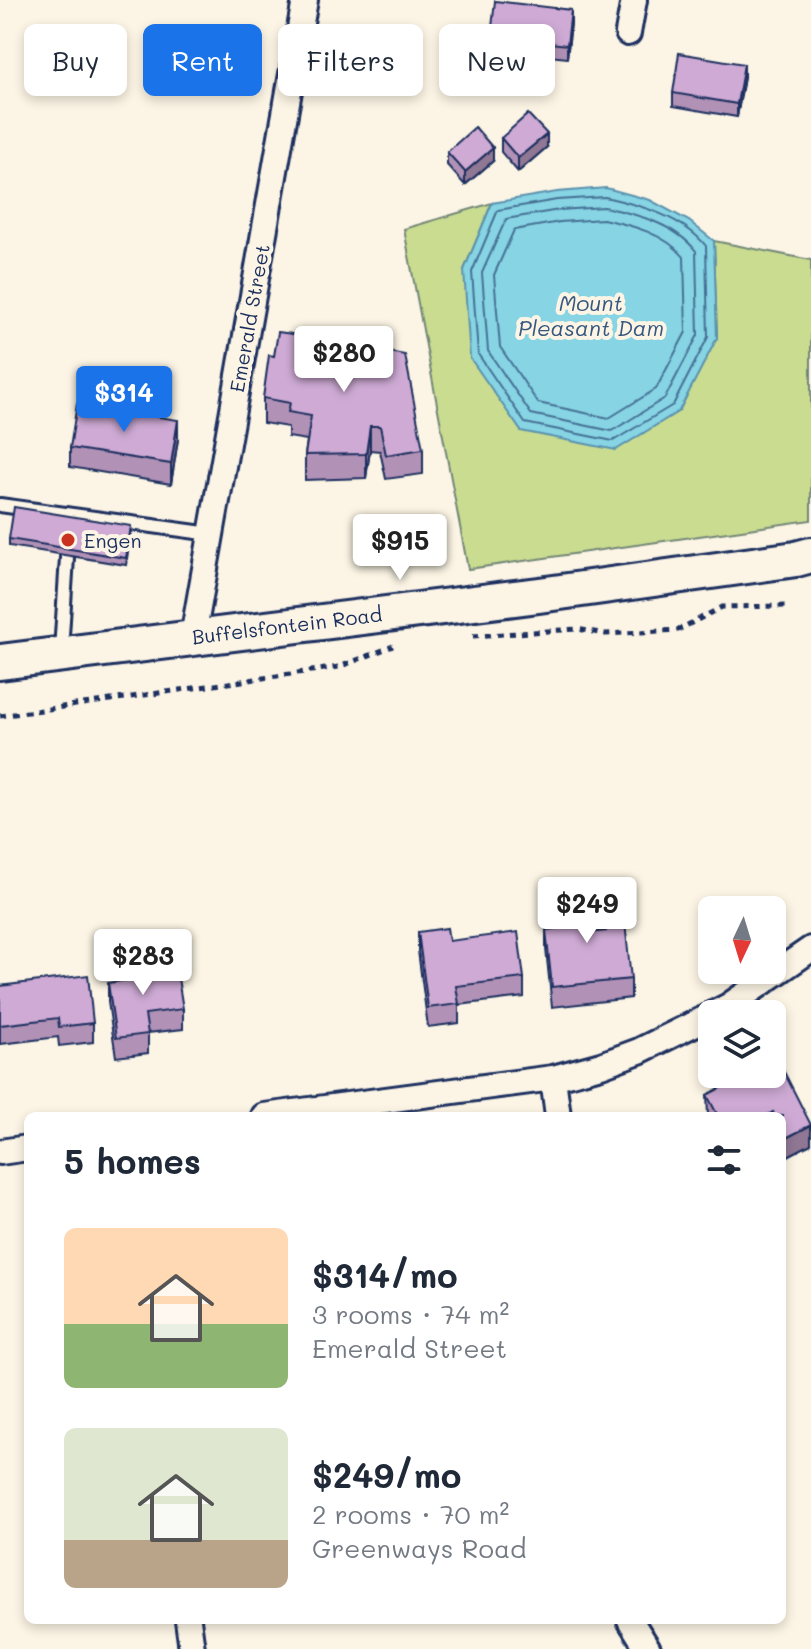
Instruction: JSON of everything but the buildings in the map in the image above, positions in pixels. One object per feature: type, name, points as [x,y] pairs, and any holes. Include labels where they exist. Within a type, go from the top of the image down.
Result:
[{"type":"main road","name":"Buffelsfontein Road","points":[[0,662],[539,595],[811,555]]},
{"type":"street","name":"Emerald Street","points":[[193,637],[305,0]]},
{"type":"street","points":[[628,33],[634,0]]},
{"type":"street","points":[[737,1000],[811,949]]},
{"type":"street","points":[[294,1112],[553,1078],[639,1051],[698,1022]]},
{"type":"street","points":[[553,1078],[557,1112]]},
{"type":"street","points":[[0,1152],[24,1149]]},
{"type":"street","points":[[189,1624],[192,1649]]},
{"type":"street","points":[[632,1624],[648,1649]]},
{"type":"lane","points":[[0,505],[211,534]]},
{"type":"lane","points":[[61,654],[69,514]]},
{"type":"path","points":[[469,636],[577,629],[606,634],[678,630],[722,607],[790,606]]},
{"type":"path","points":[[0,716],[339,667],[401,643]]},
{"type":"green space","points":[[492,203],[464,270],[717,338],[714,241],[811,260],[811,520],[468,569],[404,229]]},
{"type":"water","name":"Mount Pleasant Dam","points":[[606,188],[650,200],[689,221],[714,241],[717,338],[679,411],[616,450],[521,431],[470,358],[464,270],[492,203],[557,192]]},
{"type":"place","name":"Engen","points":[[68,540]]}]
